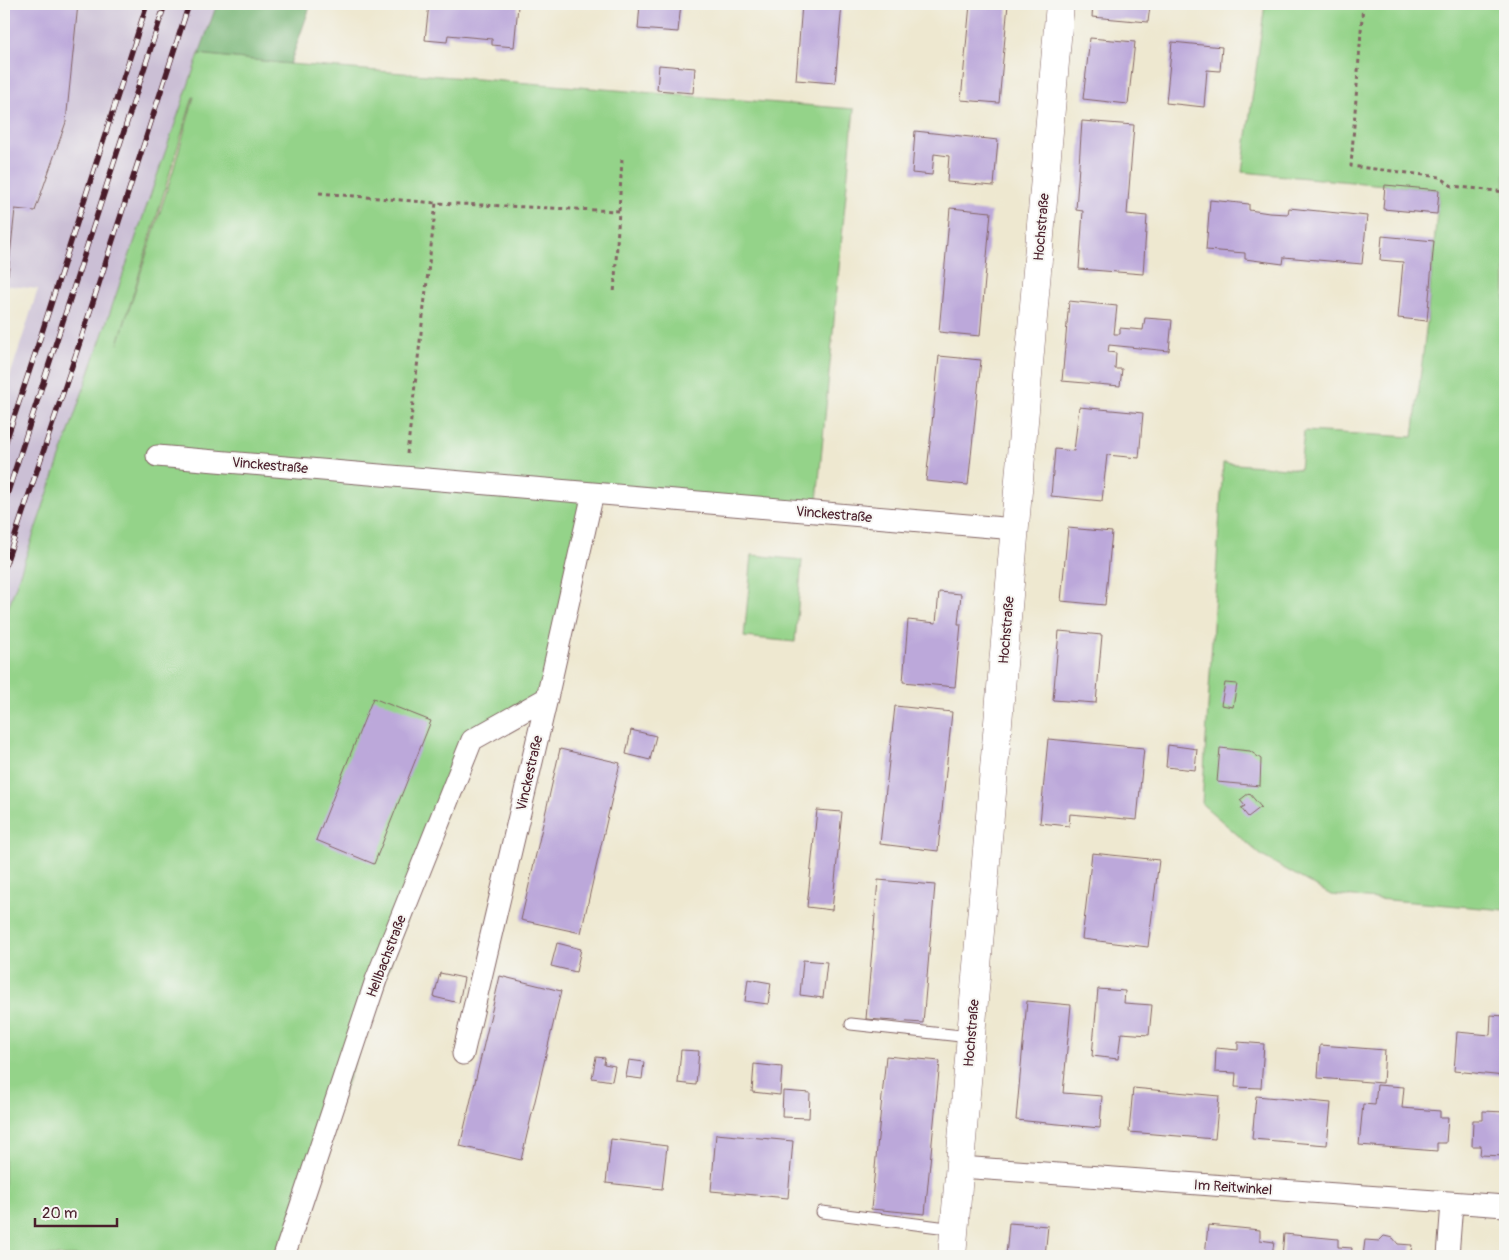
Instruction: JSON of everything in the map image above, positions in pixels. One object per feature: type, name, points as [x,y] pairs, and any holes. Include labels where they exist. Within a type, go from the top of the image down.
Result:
[{"type":"street","name":"Hochstraße","points":[[952,1256],[1060,4]]},
{"type":"street","name":"Vinckestraße","points":[[157,456],[1015,529]]},
{"type":"street","name":"Vinckestraße","points":[[463,1054],[593,493]]},
{"type":"street","name":"Hellbachstraße","points":[[284,1256],[376,980],[472,740],[547,698]]},
{"type":"street","name":"Im Reitwinkel","points":[[960,1167],[1505,1206]]},
{"type":"street","points":[[1448,1256],[1452,1203]]},
{"type":"lane","points":[[852,1024],[970,1038]]},
{"type":"lane","points":[[822,1212],[955,1229]]},
{"type":"path","points":[[1363,4],[1351,166],[1440,177],[1452,186],[1505,192]]},
{"type":"path","points":[[614,295],[622,160]]},
{"type":"path","points":[[319,193],[436,203],[619,211]]},
{"type":"path","points":[[404,477],[436,203]]},
{"type":"shaded area","points":[[4,4],[217,4],[4,620],[4,395],[38,289],[4,285]]},
{"type":"green space","points":[[217,4],[311,4],[290,64],[199,54]]},
{"type":"green space","points":[[1265,4],[1505,4],[1505,910],[1331,895],[1262,856],[1202,804],[1223,463],[1300,469],[1304,431],[1413,437],[1427,321],[1439,190],[1242,172]]},
{"type":"green space","points":[[199,54],[290,64],[854,109],[816,512],[593,493],[547,698],[472,740],[284,1256],[4,1256],[4,620]],"holes":[[[194,97],[173,171],[118,344]]]},
{"type":"green space","points":[[752,555],[802,560],[795,642],[744,637]]},
{"type":"building","points":[[4,4],[78,4],[66,122],[35,211],[15,209],[8,275],[4,275]]},
{"type":"building","points":[[429,4],[510,4],[518,6],[514,47],[492,45],[492,39],[448,35],[447,42],[425,40]]},
{"type":"building","points":[[640,4],[681,4],[678,32],[638,29]]},
{"type":"building","points":[[802,4],[842,4],[835,83],[796,80]]},
{"type":"building","points":[[970,4],[1008,4],[999,103],[961,100]]},
{"type":"building","points":[[1093,4],[1157,4],[1157,6],[1150,6],[1148,22],[1092,17]]},
{"type":"building","points":[[1090,38],[1135,42],[1128,104],[1083,99]]},
{"type":"building","points":[[1172,42],[1222,47],[1220,71],[1207,70],[1204,107],[1166,103]]},
{"type":"building","points":[[659,65],[695,68],[693,93],[657,90]]},
{"type":"building","points":[[1082,121],[1134,125],[1127,214],[1147,216],[1143,274],[1079,269],[1083,211],[1076,210]]},
{"type":"building","points":[[915,131],[998,140],[994,186],[947,182],[949,156],[934,154],[932,175],[912,173]]},
{"type":"building","points":[[1385,185],[1439,190],[1437,214],[1383,209]]},
{"type":"building","points":[[1210,200],[1249,204],[1249,210],[1269,213],[1288,214],[1289,208],[1367,216],[1362,264],[1284,257],[1283,264],[1245,259],[1245,253],[1206,250]]},
{"type":"building","points":[[950,208],[991,212],[980,336],[939,332]]},
{"type":"building","points":[[1382,236],[1434,241],[1427,321],[1398,318],[1403,262],[1380,260]]},
{"type":"building","points":[[1069,301],[1117,306],[1114,334],[1120,334],[1120,328],[1143,330],[1145,318],[1172,320],[1169,351],[1109,345],[1108,352],[1116,353],[1115,369],[1122,369],[1120,386],[1062,381]]},
{"type":"building","points":[[939,356],[981,360],[968,485],[926,481]]},
{"type":"building","points":[[1079,407],[1143,413],[1139,458],[1107,455],[1102,501],[1051,496],[1055,449],[1074,451]]},
{"type":"building","points":[[1068,528],[1112,532],[1105,605],[1061,601]]},
{"type":"building","points":[[939,592],[961,594],[958,624],[961,624],[955,687],[903,682],[908,620],[936,623]]},
{"type":"building","points":[[1059,631],[1102,635],[1096,703],[1053,700]]},
{"type":"building","points":[[1225,683],[1237,684],[1233,707],[1221,705]]},
{"type":"building","points":[[373,698],[431,721],[374,864],[316,840]]},
{"type":"building","points":[[895,706],[952,712],[938,851],[880,844]]},
{"type":"building","points":[[631,730],[656,736],[650,760],[626,754]]},
{"type":"building","points":[[1048,739],[1144,748],[1137,820],[1070,814],[1069,826],[1040,823]]},
{"type":"building","points":[[1168,745],[1197,749],[1195,770],[1166,767]]},
{"type":"building","points":[[1220,748],[1250,751],[1261,759],[1260,786],[1217,782]]},
{"type":"building","points":[[560,749],[620,763],[581,933],[521,920]]},
{"type":"building","points":[[1249,793],[1261,807],[1248,817],[1241,808],[1245,806],[1240,800]]},
{"type":"building","points":[[817,810],[842,812],[832,910],[807,907]]},
{"type":"building","points":[[1092,853],[1159,860],[1148,947],[1082,939]]},
{"type":"building","points":[[878,880],[935,885],[923,1023],[866,1019]]},
{"type":"building","points":[[557,943],[581,949],[576,972],[551,966]]},
{"type":"building","points":[[803,960],[827,962],[823,998],[800,995]]},
{"type":"building","points":[[440,973],[464,978],[459,1003],[434,997]]},
{"type":"building","points":[[500,976],[561,991],[521,1160],[460,1146]]},
{"type":"building","points":[[748,979],[771,983],[768,1004],[745,1001]]},
{"type":"building","points":[[1098,989],[1125,991],[1124,1003],[1152,1005],[1149,1035],[1121,1033],[1118,1059],[1092,1056]]},
{"type":"building","points":[[1027,1001],[1071,1005],[1063,1093],[1102,1096],[1100,1128],[1016,1120]]},
{"type":"building","points":[[1491,1015],[1505,1016],[1505,1076],[1454,1071],[1457,1032],[1490,1035]]},
{"type":"building","points":[[1238,1042],[1264,1044],[1261,1088],[1235,1087],[1236,1073],[1215,1072],[1216,1048],[1238,1050]]},
{"type":"building","points":[[1320,1045],[1385,1050],[1383,1083],[1318,1078]]},
{"type":"building","points":[[681,1050],[699,1051],[696,1085],[678,1083]]},
{"type":"building","points":[[886,1056],[940,1061],[925,1214],[871,1209]]},
{"type":"building","points":[[596,1057],[605,1058],[604,1064],[615,1066],[612,1081],[592,1078]]},
{"type":"building","points":[[629,1060],[644,1062],[642,1079],[626,1077]]},
{"type":"building","points":[[754,1064],[782,1067],[780,1095],[752,1092]]},
{"type":"building","points":[[1377,1085],[1404,1087],[1402,1108],[1440,1111],[1440,1118],[1448,1118],[1446,1143],[1437,1143],[1437,1151],[1359,1145],[1363,1104],[1375,1105]]},
{"type":"building","points":[[1133,1088],[1219,1096],[1215,1139],[1129,1132]]},
{"type":"building","points":[[783,1091],[810,1093],[809,1118],[782,1117]]},
{"type":"building","points":[[1256,1096],[1331,1103],[1327,1145],[1252,1139]]},
{"type":"building","points":[[1483,1111],[1505,1112],[1505,1156],[1480,1155],[1481,1146],[1472,1146],[1473,1120],[1483,1120]]},
{"type":"building","points":[[716,1134],[793,1141],[788,1198],[711,1191]]},
{"type":"building","points":[[611,1139],[667,1146],[662,1189],[606,1183]]},
{"type":"building","points":[[1009,1223],[1048,1226],[1045,1256],[1006,1256]]},
{"type":"building","points":[[1208,1225],[1260,1230],[1260,1240],[1274,1242],[1272,1255],[1276,1256],[1205,1256]]},
{"type":"building","points":[[1284,1234],[1338,1239],[1338,1247],[1352,1248],[1351,1256],[1282,1256]]},
{"type":"building","points":[[1384,1236],[1393,1238],[1398,1244],[1412,1245],[1410,1256],[1363,1256],[1365,1240],[1379,1241]]},
{"type":"railway","points":[[4,447],[147,4]]},
{"type":"railway","points":[[4,504],[165,4]]},
{"type":"railway","points":[[4,569],[83,333],[189,4]]}]
